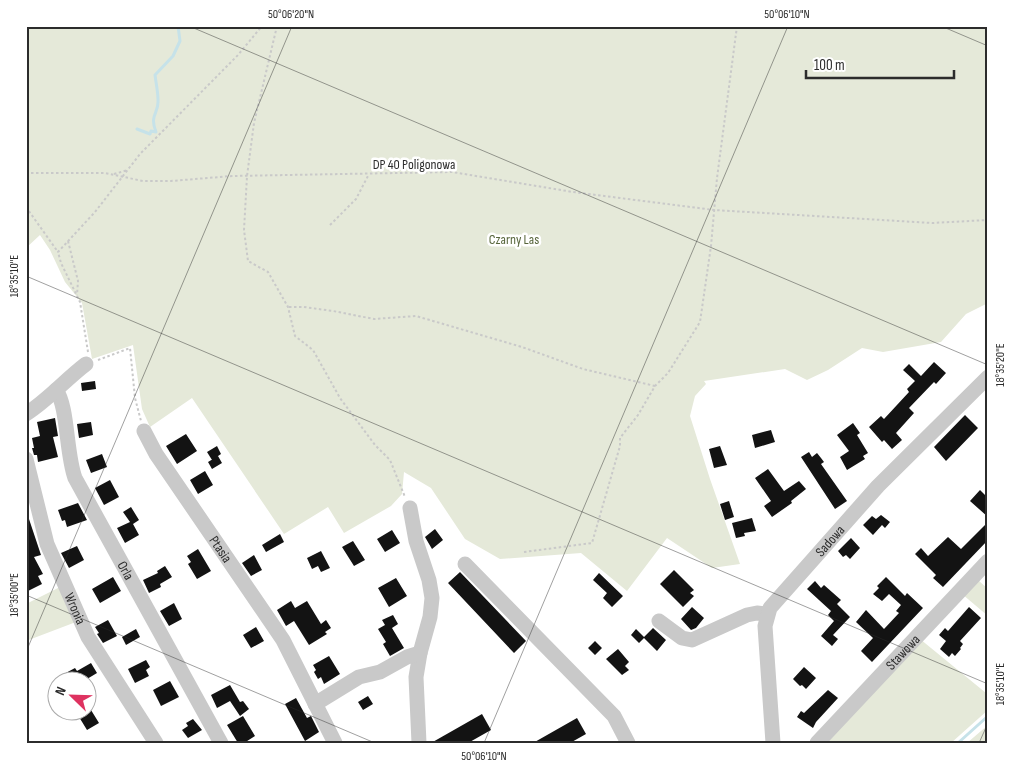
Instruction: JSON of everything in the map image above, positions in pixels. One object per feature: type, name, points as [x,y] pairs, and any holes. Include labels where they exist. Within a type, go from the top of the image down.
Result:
[{"type":"street","points":[[26,414],[86,364]]},
{"type":"street","name":"Sadowa","points":[[767,614],[778,598],[878,486],[988,377]]},
{"type":"street","name":"Orla","points":[[56,390],[62,401],[69,458],[75,478],[221,743]]},
{"type":"street","name":"Ptasia","points":[[144,431],[156,454],[283,640],[335,743]]},
{"type":"street","name":"Wronia","points":[[26,459],[47,544],[88,638],[156,743]]},
{"type":"street","points":[[410,508],[416,541],[430,580],[432,598],[415,686],[420,743]]},
{"type":"street","name":"Stawowa","points":[[817,743],[988,561]]},
{"type":"street","points":[[465,564],[614,716],[628,743]]},
{"type":"street","points":[[659,621],[682,638],[689,640],[696,639],[747,615],[767,614],[765,633],[773,743]]},
{"type":"street","points":[[315,704],[359,677],[380,672],[407,657],[420,653]]},
{"type":"path","points":[[58,252],[95,212],[140,154],[238,55],[262,26]]},
{"type":"path","points":[[277,26],[254,123],[247,176],[244,230],[248,261],[268,272],[288,308],[295,336],[313,350],[340,398],[375,445],[390,460],[410,508]]},
{"type":"path","points":[[524,552],[592,543],[620,446],[620,438],[638,415],[655,386],[668,373],[700,322],[737,26]]},
{"type":"path","points":[[112,174],[128,170]]},
{"type":"path","name":"DP 40 Poligonowa","points":[[26,173],[112,174],[122,178],[143,181],[171,181],[247,176],[452,172],[573,192],[714,210],[932,223],[988,220]]},
{"type":"path","points":[[330,225],[356,198],[369,174]]},
{"type":"path","points":[[26,206],[58,252],[61,263],[77,295],[88,349],[86,364],[130,348],[135,398],[144,431]]},
{"type":"path","points":[[68,241],[78,281],[77,295]]},
{"type":"path","points":[[288,308],[304,307],[333,310],[374,319],[416,316],[522,347],[583,369],[655,386]]},
{"type":"green space","name":"Czarny Las","points":[[26,26],[988,26],[988,303],[966,314],[941,342],[883,352],[862,348],[828,370],[807,380],[785,369],[704,381],[706,384],[695,396],[690,416],[740,564],[712,568],[667,538],[627,591],[581,553],[500,559],[465,539],[431,488],[404,472],[402,494],[391,506],[344,533],[328,507],[284,534],[192,398],[150,427],[142,409],[133,345],[92,359],[82,303],[65,282],[50,250],[40,235],[26,248]]},
{"type":"green space","points":[[978,580],[988,589],[988,616],[962,594]]},
{"type":"green space","points":[[62,586],[76,622],[26,641],[26,604]]},
{"type":"green space","points":[[920,639],[986,693],[988,692],[988,710],[951,743],[823,743]]},
{"type":"green space","points":[[988,725],[988,743],[967,743]]},
{"type":"building","points":[[934,362],[946,373],[936,384],[934,382],[909,408],[914,413],[896,433],[902,440],[892,449],[884,440],[882,442],[869,427],[881,416],[884,419],[909,392],[907,389],[915,381],[903,370],[909,364],[921,376]]},
{"type":"building","points":[[95,381],[96,389],[82,391],[81,383]]},
{"type":"building","points":[[965,415],[978,428],[946,461],[934,447]]},
{"type":"building","points":[[55,418],[58,436],[53,437],[58,457],[38,462],[37,455],[34,455],[32,448],[34,448],[32,438],[40,436],[37,422]]},
{"type":"building","points":[[91,422],[93,435],[79,438],[77,424]]},
{"type":"building","points":[[853,423],[860,433],[857,435],[868,453],[863,456],[865,459],[847,470],[840,457],[849,451],[837,435]]},
{"type":"building","points":[[771,430],[775,442],[755,448],[752,435]]},
{"type":"building","points":[[186,434],[197,451],[177,464],[166,446]]},
{"type":"building","points":[[217,446],[221,454],[212,460],[207,452]]},
{"type":"building","points":[[720,446],[727,465],[714,468],[709,449]]},
{"type":"building","points":[[809,452],[812,457],[817,453],[821,458],[824,462],[821,464],[847,501],[835,509],[801,457]]},
{"type":"building","points":[[102,454],[107,467],[91,473],[86,460]]},
{"type":"building","points":[[218,456],[222,463],[212,469],[208,462]]},
{"type":"building","points":[[768,469],[784,491],[799,481],[806,489],[791,501],[792,503],[772,517],[764,506],[771,501],[755,478]]},
{"type":"building","points":[[205,471],[213,485],[198,494],[190,480]]},
{"type":"building","points":[[110,480],[119,497],[104,505],[95,488]]},
{"type":"building","points":[[980,490],[988,498],[988,517],[970,501]]},
{"type":"building","points":[[729,501],[734,517],[725,520],[720,504]]},
{"type":"building","points":[[78,503],[87,520],[67,527],[65,520],[62,521],[58,510]]},
{"type":"building","points":[[131,507],[139,520],[133,524],[139,535],[125,543],[117,528],[130,522],[123,512]]},
{"type":"building","points":[[881,515],[890,522],[885,528],[882,525],[873,535],[863,525],[872,516],[876,519]]},
{"type":"building","points":[[26,516],[28,516],[41,555],[34,557],[43,574],[38,576],[42,584],[26,592]]},
{"type":"building","points":[[752,518],[756,531],[744,533],[745,536],[736,538],[732,523]]},
{"type":"building","points":[[988,522],[988,540],[943,587],[933,578],[936,575],[915,554],[921,548],[928,556],[948,537],[961,549]]},
{"type":"building","points":[[435,529],[443,540],[432,549],[425,537]]},
{"type":"building","points":[[392,530],[400,543],[385,552],[377,539]]},
{"type":"building","points":[[280,534],[284,542],[266,552],[262,545]]},
{"type":"building","points":[[851,538],[860,548],[850,559],[846,555],[843,557],[838,551]]},
{"type":"building","points":[[353,541],[365,560],[354,566],[342,547]]},
{"type":"building","points":[[77,546],[84,560],[69,568],[61,553]]},
{"type":"building","points":[[198,549],[211,571],[197,579],[188,564],[191,562],[187,556]]},
{"type":"building","points":[[321,551],[330,568],[321,572],[318,566],[312,569],[307,558]]},
{"type":"building","points":[[254,555],[262,570],[251,576],[242,563]]},
{"type":"building","points":[[165,566],[172,577],[160,584],[161,587],[149,593],[143,580],[158,573],[157,571]]},
{"type":"building","points":[[674,570],[694,590],[690,593],[694,596],[683,607],[660,584]]},
{"type":"building","points":[[460,572],[526,641],[514,653],[448,583]]},
{"type":"building","points":[[599,573],[623,596],[612,607],[603,598],[607,593],[593,580]]},
{"type":"building","points":[[113,577],[121,591],[100,603],[92,589]]},
{"type":"building","points":[[886,577],[905,596],[907,593],[923,608],[872,662],[861,651],[873,638],[856,622],[866,610],[884,629],[899,613],[896,611],[901,605],[889,594],[882,601],[873,594],[879,588],[877,586]]},
{"type":"building","points":[[396,578],[407,596],[389,607],[378,588]]},
{"type":"building","points":[[815,581],[821,588],[824,585],[841,600],[837,604],[850,617],[833,635],[838,639],[832,646],[821,636],[834,621],[828,615],[831,611],[807,589]]},
{"type":"building","points":[[291,601],[295,608],[307,601],[321,624],[326,620],[331,628],[325,632],[327,634],[309,645],[294,621],[286,626],[277,610]]},
{"type":"building","points":[[174,603],[182,619],[169,626],[160,611]]},
{"type":"building","points":[[692,607],[704,618],[696,628],[691,630],[681,619]]},
{"type":"building","points":[[969,607],[981,618],[960,641],[963,644],[961,649],[955,656],[952,653],[949,657],[940,649],[946,641],[939,635],[945,628],[948,631]]},
{"type":"building","points":[[393,615],[398,624],[392,628],[404,648],[390,656],[383,644],[386,642],[378,629],[385,625],[382,620]]},
{"type":"building","points":[[108,620],[117,636],[103,643],[95,627]]},
{"type":"building","points":[[256,627],[264,641],[251,648],[243,635]]},
{"type":"building","points":[[653,628],[666,640],[657,651],[644,638],[639,643],[631,635],[636,629],[644,637]]},
{"type":"building","points":[[136,629],[140,637],[126,645],[122,637]]},
{"type":"building","points":[[595,641],[602,648],[595,655],[588,648]]},
{"type":"building","points":[[618,649],[629,662],[625,666],[629,670],[622,675],[606,659]]},
{"type":"building","points":[[329,656],[340,674],[324,684],[321,677],[318,679],[313,665]]},
{"type":"building","points":[[146,660],[150,667],[146,670],[149,676],[135,683],[128,669]]},
{"type":"building","points":[[91,663],[96,672],[68,672],[75,668],[77,671]]},
{"type":"building","points":[[804,667],[816,678],[806,689],[793,679]]},
{"type":"building","points":[[170,681],[179,697],[161,706],[153,690]]},
{"type":"building","points":[[230,685],[240,702],[243,701],[249,709],[240,716],[230,701],[217,708],[211,695]]},
{"type":"building","points":[[828,690],[838,698],[816,722],[813,728],[797,717],[801,711],[804,713]]},
{"type":"building","points":[[368,696],[373,704],[363,710],[358,702]]},
{"type":"building","points":[[296,698],[307,718],[311,716],[319,732],[305,741],[285,704]]},
{"type":"building","points":[[482,714],[491,730],[468,743],[431,743]]},
{"type":"building","points":[[243,716],[255,736],[244,743],[238,743],[227,725]]},
{"type":"building","points":[[577,718],[586,734],[570,743],[533,743]]},
{"type":"building","points":[[193,719],[202,730],[188,738],[182,730],[188,726],[186,723]]},
{"type":"building","points":[[98,721],[99,723],[87,730],[82,722]]},
{"type":"waterway","points":[[137,129],[150,134],[151,131],[156,132],[154,118],[158,100],[155,75],[173,56],[180,41],[178,26]]},
{"type":"waterway","points":[[958,743],[988,716]]}]
